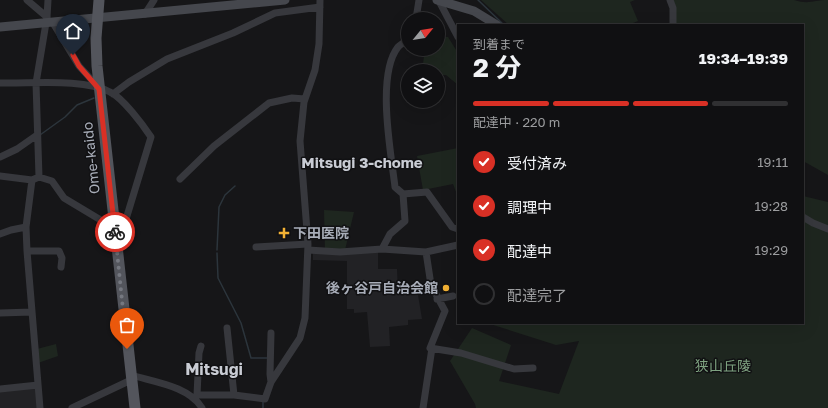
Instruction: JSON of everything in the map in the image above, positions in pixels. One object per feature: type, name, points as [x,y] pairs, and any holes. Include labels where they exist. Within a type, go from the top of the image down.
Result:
[{"type":"main road","name":"Ome-kaido","points":[[99,0],[96,52],[99,89],[134,408]]},
{"type":"street","points":[[27,0],[49,21],[79,66],[99,89]]},
{"type":"street","points":[[40,408],[26,228],[35,179],[37,137],[36,83],[49,21],[48,0]]},
{"type":"street","points":[[145,14],[154,0]]},
{"type":"street","points":[[0,27],[49,21],[145,14],[281,0]]},
{"type":"street","points":[[275,13],[281,0]]},
{"type":"street","points":[[417,12],[419,0]]},
{"type":"street","points":[[438,0],[474,11],[495,24]]},
{"type":"street","points":[[438,0],[457,35]]},
{"type":"street","points":[[670,0],[673,8],[673,24]]},
{"type":"street","points":[[72,408],[131,378],[183,391],[196,396],[234,395],[265,399],[271,382],[300,338],[305,318],[308,248],[300,151],[305,99],[315,70],[320,4],[275,13],[233,33],[167,59],[128,82],[113,94]]},
{"type":"street","points":[[382,249],[390,234],[405,221],[403,194],[395,187],[389,133],[387,80],[396,52],[401,44]]},
{"type":"street","points":[[0,82],[93,86],[113,94],[139,120],[151,137],[122,232],[115,231],[64,198],[52,181],[0,176]]},
{"type":"street","points":[[180,179],[214,146],[269,103],[292,98],[305,99]]},
{"type":"street","points":[[0,157],[37,137]]},
{"type":"street","points":[[403,194],[427,192],[452,227],[457,229]]},
{"type":"street","points":[[804,218],[828,229]]},
{"type":"street","points":[[0,234],[26,228]]},
{"type":"street","points":[[256,247],[308,248],[340,252],[382,249],[426,252],[457,246]]},
{"type":"street","points":[[27,251],[59,251],[62,258],[61,267]]},
{"type":"street","points":[[424,408],[435,333],[445,311],[437,300],[431,285],[426,252]]},
{"type":"street","points":[[437,300],[453,296]]},
{"type":"street","points":[[0,313],[32,312]]},
{"type":"street","points":[[227,328],[234,395]]},
{"type":"street","points":[[271,333],[271,382]]},
{"type":"street","points":[[201,346],[199,353],[196,396],[202,408]]},
{"type":"street","points":[[432,348],[461,353],[514,369],[533,368]]},
{"type":"street","points":[[0,389],[38,385]]},
{"type":"shaded area","points":[[378,250],[378,269],[397,269],[398,292],[417,289],[422,319],[408,320],[408,325],[389,327],[390,346],[370,347],[367,312],[354,313],[354,309],[347,309],[347,261],[313,260],[313,253]]},
{"type":"shaded area","points":[[36,388],[39,408],[0,408],[0,392]]},
{"type":"green space","points":[[481,0],[635,0],[630,2],[638,21],[634,24],[508,24]]},
{"type":"green space","points":[[673,0],[794,0],[807,2],[828,0],[828,175],[804,162],[804,24],[675,24]]},
{"type":"green space","points":[[445,37],[448,37],[457,51],[457,84],[445,75],[445,64],[423,64],[424,56],[445,56]]},
{"type":"green space","points":[[457,148],[457,194],[453,184],[423,190],[417,156]]},
{"type":"green space","name":"狭山丘陵","points":[[804,196],[828,202],[828,408],[476,408],[450,361],[472,328],[511,345],[499,381],[559,394],[579,341],[556,345],[490,324],[804,324]]},
{"type":"green space","points":[[324,210],[354,212],[345,250],[325,251]]},
{"type":"green space","points":[[56,344],[58,356],[38,363],[37,349]]},
{"type":"waterway","points":[[478,0],[503,24]]},
{"type":"waterway","points":[[40,135],[65,117],[77,105],[94,98]]},
{"type":"waterway","points":[[217,250],[219,207],[225,195],[235,186]]},
{"type":"waterway","points":[[217,253],[218,278],[241,323],[251,358],[267,358]]},
{"type":"waterway","points":[[263,401],[263,408]]},
{"type":"way so far","points":[[115,232],[127,349]]},
{"type":"place","name":"下田医院","points":[[284,233]]},
{"type":"place","name":"後ヶ谷戸自治会館","points":[[446,288]]},
{"type":"district","name":"Mitsugi 3-chome","points":[[362,163]]},
{"type":"district","name":"Mitsugi","points":[[214,369]]},
{"type":"route","points":[[73,55],[79,66],[99,89],[115,232]]}]
